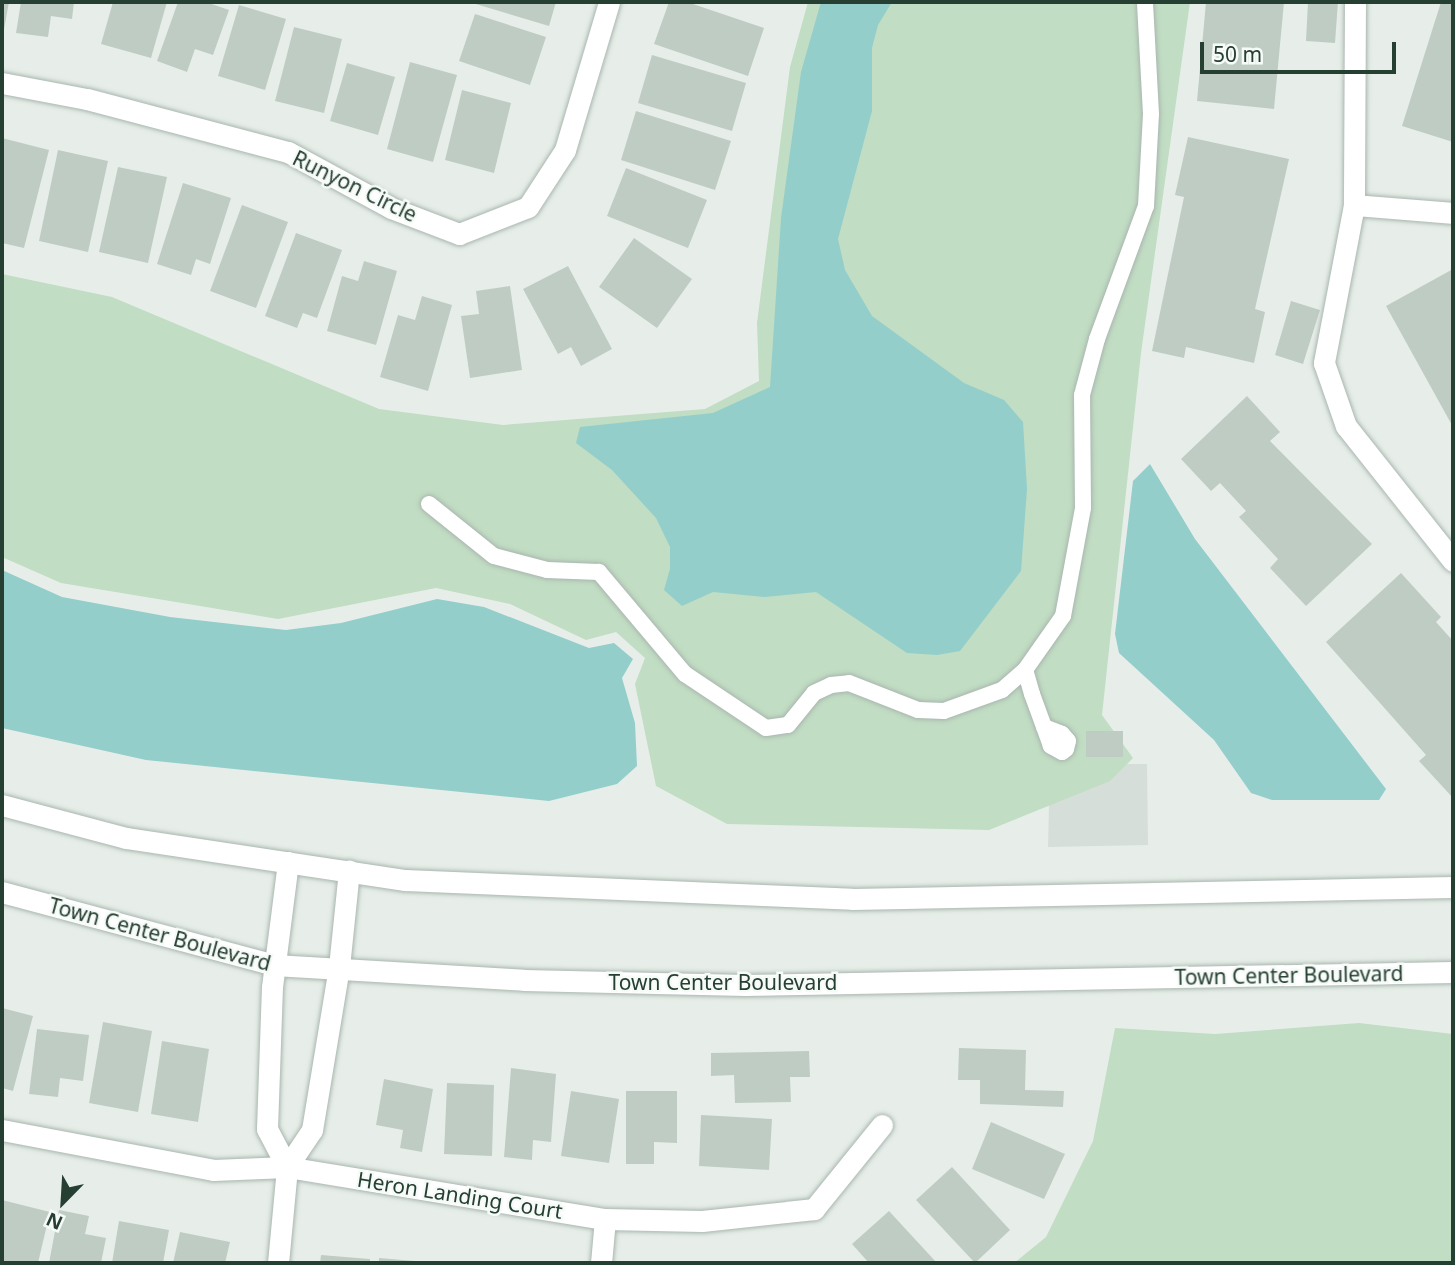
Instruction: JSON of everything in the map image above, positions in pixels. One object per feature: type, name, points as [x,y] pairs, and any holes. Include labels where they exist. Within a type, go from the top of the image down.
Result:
[{"type":"street","name":"Runyon Circle","points":[[2,83],[87,100],[288,152],[391,208],[459,233],[528,207],[565,150],[609,2]]},
{"type":"street","points":[[1355,2],[1354,205],[1324,363],[1346,426],[1453,561]]},
{"type":"street","points":[[1354,205],[1453,214]]},
{"type":"street","points":[[2,806],[126,838],[405,880],[852,899],[1453,887]]},
{"type":"street","points":[[287,1167],[267,1129],[274,965],[288,862]]},
{"type":"street","points":[[278,1263],[287,1167],[312,1130],[339,967],[349,872]]},
{"type":"street","name":"Town Center Boulevard","points":[[2,892],[274,965],[524,980],[745,985],[1453,972]]},
{"type":"street","name":"Heron Landing Court","points":[[2,1130],[213,1170],[287,1167],[605,1219],[702,1221],[814,1209],[882,1125]]},
{"type":"street","points":[[601,1263],[605,1219]]},
{"type":"lane","points":[[429,504],[494,556],[547,570],[599,572],[685,674],[766,728],[788,725],[814,694],[831,685],[849,683],[918,710],[944,711],[1002,690],[1025,670],[1063,615],[1083,508],[1082,395],[1097,339],[1146,206],[1152,114],[1145,2]]},
{"type":"lane","points":[[1025,670],[1044,727]]},
{"type":"shaded area","points":[[1050,764],[1147,764],[1148,845],[1048,847]]},
{"type":"green space","points":[[808,2],[1190,2],[1141,353],[1102,715],[1133,758],[1110,781],[989,830],[727,824],[656,786],[635,684],[645,658],[616,632],[586,640],[510,604],[436,588],[278,619],[61,583],[2,557],[2,274],[112,297],[379,409],[503,425],[705,409],[759,381],[757,323],[790,67]]},
{"type":"green space","points":[[1359,1023],[1453,1034],[1453,1263],[1014,1263],[1046,1237],[1093,1141],[1115,1028],[1215,1034]]},
{"type":"water","points":[[821,2],[892,2],[878,25],[872,48],[872,111],[838,239],[845,270],[872,316],[964,383],[1004,400],[1023,422],[1027,489],[1021,571],[960,651],[937,655],[907,653],[816,592],[765,597],[713,592],[682,606],[664,590],[670,569],[670,547],[656,518],[612,470],[576,443],[580,427],[713,413],[770,387],[781,218],[801,72]]},
{"type":"water","points":[[1150,464],[1195,539],[1386,789],[1379,800],[1272,800],[1251,793],[1214,740],[1119,653],[1115,634],[1133,481]]},
{"type":"water","points":[[2,570],[62,597],[170,617],[286,630],[341,623],[437,599],[484,607],[589,648],[614,643],[633,659],[622,678],[635,723],[637,766],[617,784],[549,801],[146,760],[2,728]]},
{"type":"building","points":[[2,2],[9,2],[3,35],[2,35]]},
{"type":"building","points":[[21,2],[74,2],[72,19],[51,16],[48,37],[16,33]]},
{"type":"building","points":[[113,2],[167,2],[151,58],[101,44]]},
{"type":"building","points":[[178,2],[206,2],[229,10],[213,55],[195,49],[187,72],[157,61]]},
{"type":"building","points":[[469,2],[556,2],[549,26]]},
{"type":"building","points":[[669,2],[687,2],[764,28],[748,76],[654,44]]},
{"type":"building","points":[[1206,2],[1284,2],[1274,109],[1197,101]]},
{"type":"building","points":[[1308,2],[1338,2],[1335,43],[1306,41]]},
{"type":"building","points":[[1441,2],[1453,2],[1453,142],[1402,126]]},
{"type":"building","points":[[239,5],[286,19],[265,90],[218,76]]},
{"type":"building","points":[[475,14],[546,37],[530,85],[459,61]]},
{"type":"building","points":[[294,27],[342,39],[324,113],[275,101]]},
{"type":"building","points":[[652,55],[746,83],[732,131],[638,103]]},
{"type":"building","points":[[410,62],[457,75],[433,162],[387,149]]},
{"type":"building","points":[[347,63],[395,77],[378,135],[330,121]]},
{"type":"building","points":[[462,90],[511,103],[494,173],[445,160]]},
{"type":"building","points":[[636,111],[731,141],[715,190],[621,160]]},
{"type":"building","points":[[1188,137],[1289,159],[1255,309],[1265,312],[1254,363],[1186,347],[1184,358],[1152,351],[1184,197],[1175,195]]},
{"type":"building","points":[[2,138],[49,150],[24,248],[2,243]]},
{"type":"building","points":[[58,150],[108,161],[88,252],[39,241]]},
{"type":"building","points":[[118,167],[167,177],[148,263],[99,252]]},
{"type":"building","points":[[626,168],[707,200],[688,248],[607,216]]},
{"type":"building","points":[[183,183],[231,198],[210,264],[196,259],[191,275],[157,264]]},
{"type":"building","points":[[242,205],[288,222],[256,308],[210,291]]},
{"type":"building","points":[[296,233],[342,250],[317,318],[303,313],[297,328],[265,316]]},
{"type":"building","points":[[634,238],[692,279],[657,328],[599,287]]},
{"type":"building","points":[[364,261],[397,271],[376,345],[327,331],[342,276],[358,281]]},
{"type":"building","points":[[568,266],[612,349],[581,366],[571,347],[558,354],[523,289]]},
{"type":"building","points":[[1453,269],[1453,427],[1386,306]]},
{"type":"building","points":[[510,286],[522,370],[470,378],[461,316],[479,314],[476,291]]},
{"type":"building","points":[[422,296],[452,305],[428,391],[380,377],[398,315],[415,320]]},
{"type":"building","points":[[1291,301],[1320,310],[1303,364],[1275,355]]},
{"type":"building","points":[[1247,396],[1280,432],[1270,441],[1372,544],[1306,606],[1270,568],[1278,559],[1239,517],[1246,511],[1220,483],[1211,491],[1181,459]]},
{"type":"building","points":[[1401,573],[1441,617],[1436,622],[1453,641],[1453,798],[1419,761],[1426,755],[1326,642]]},
{"type":"building","points":[[1086,731],[1123,731],[1123,757],[1086,757]]},
{"type":"building","points":[[2,1008],[33,1016],[13,1091],[2,1088]]},
{"type":"building","points":[[103,1022],[152,1031],[138,1112],[89,1103]]},
{"type":"building","points":[[37,1029],[89,1035],[83,1081],[60,1078],[58,1097],[29,1094]]},
{"type":"building","points":[[162,1041],[209,1049],[198,1122],[151,1114]]},
{"type":"building","points":[[959,1048],[1026,1050],[1025,1090],[1064,1091],[1063,1107],[980,1104],[980,1080],[958,1080]]},
{"type":"building","points":[[809,1051],[810,1077],[790,1077],[791,1102],[735,1103],[734,1075],[711,1076],[711,1053]]},
{"type":"building","points":[[511,1068],[556,1074],[551,1142],[533,1140],[532,1160],[504,1157]]},
{"type":"building","points":[[384,1079],[433,1089],[422,1152],[400,1148],[403,1130],[376,1125]]},
{"type":"building","points":[[447,1083],[494,1085],[492,1156],[444,1154]]},
{"type":"building","points":[[571,1091],[619,1099],[609,1163],[561,1156]]},
{"type":"building","points":[[626,1091],[677,1091],[677,1143],[654,1142],[654,1164],[626,1164]]},
{"type":"building","points":[[701,1115],[772,1119],[769,1170],[699,1166]]},
{"type":"building","points":[[991,1122],[1065,1154],[1044,1199],[972,1169]]},
{"type":"building","points":[[952,1167],[1010,1230],[975,1263],[916,1200]]},
{"type":"building","points":[[2,1200],[50,1212],[38,1263],[2,1263]]},
{"type":"building","points":[[59,1210],[89,1216],[85,1234],[106,1238],[101,1263],[49,1263]]},
{"type":"building","points":[[889,1211],[937,1263],[869,1263],[852,1244]]},
{"type":"building","points":[[119,1221],[169,1230],[163,1263],[112,1263]]},
{"type":"building","points":[[180,1232],[230,1242],[225,1263],[173,1263]]},
{"type":"building","points":[[321,1255],[370,1259],[370,1263],[320,1263]]},
{"type":"building","points":[[379,1258],[415,1261],[415,1263],[379,1263]]}]
